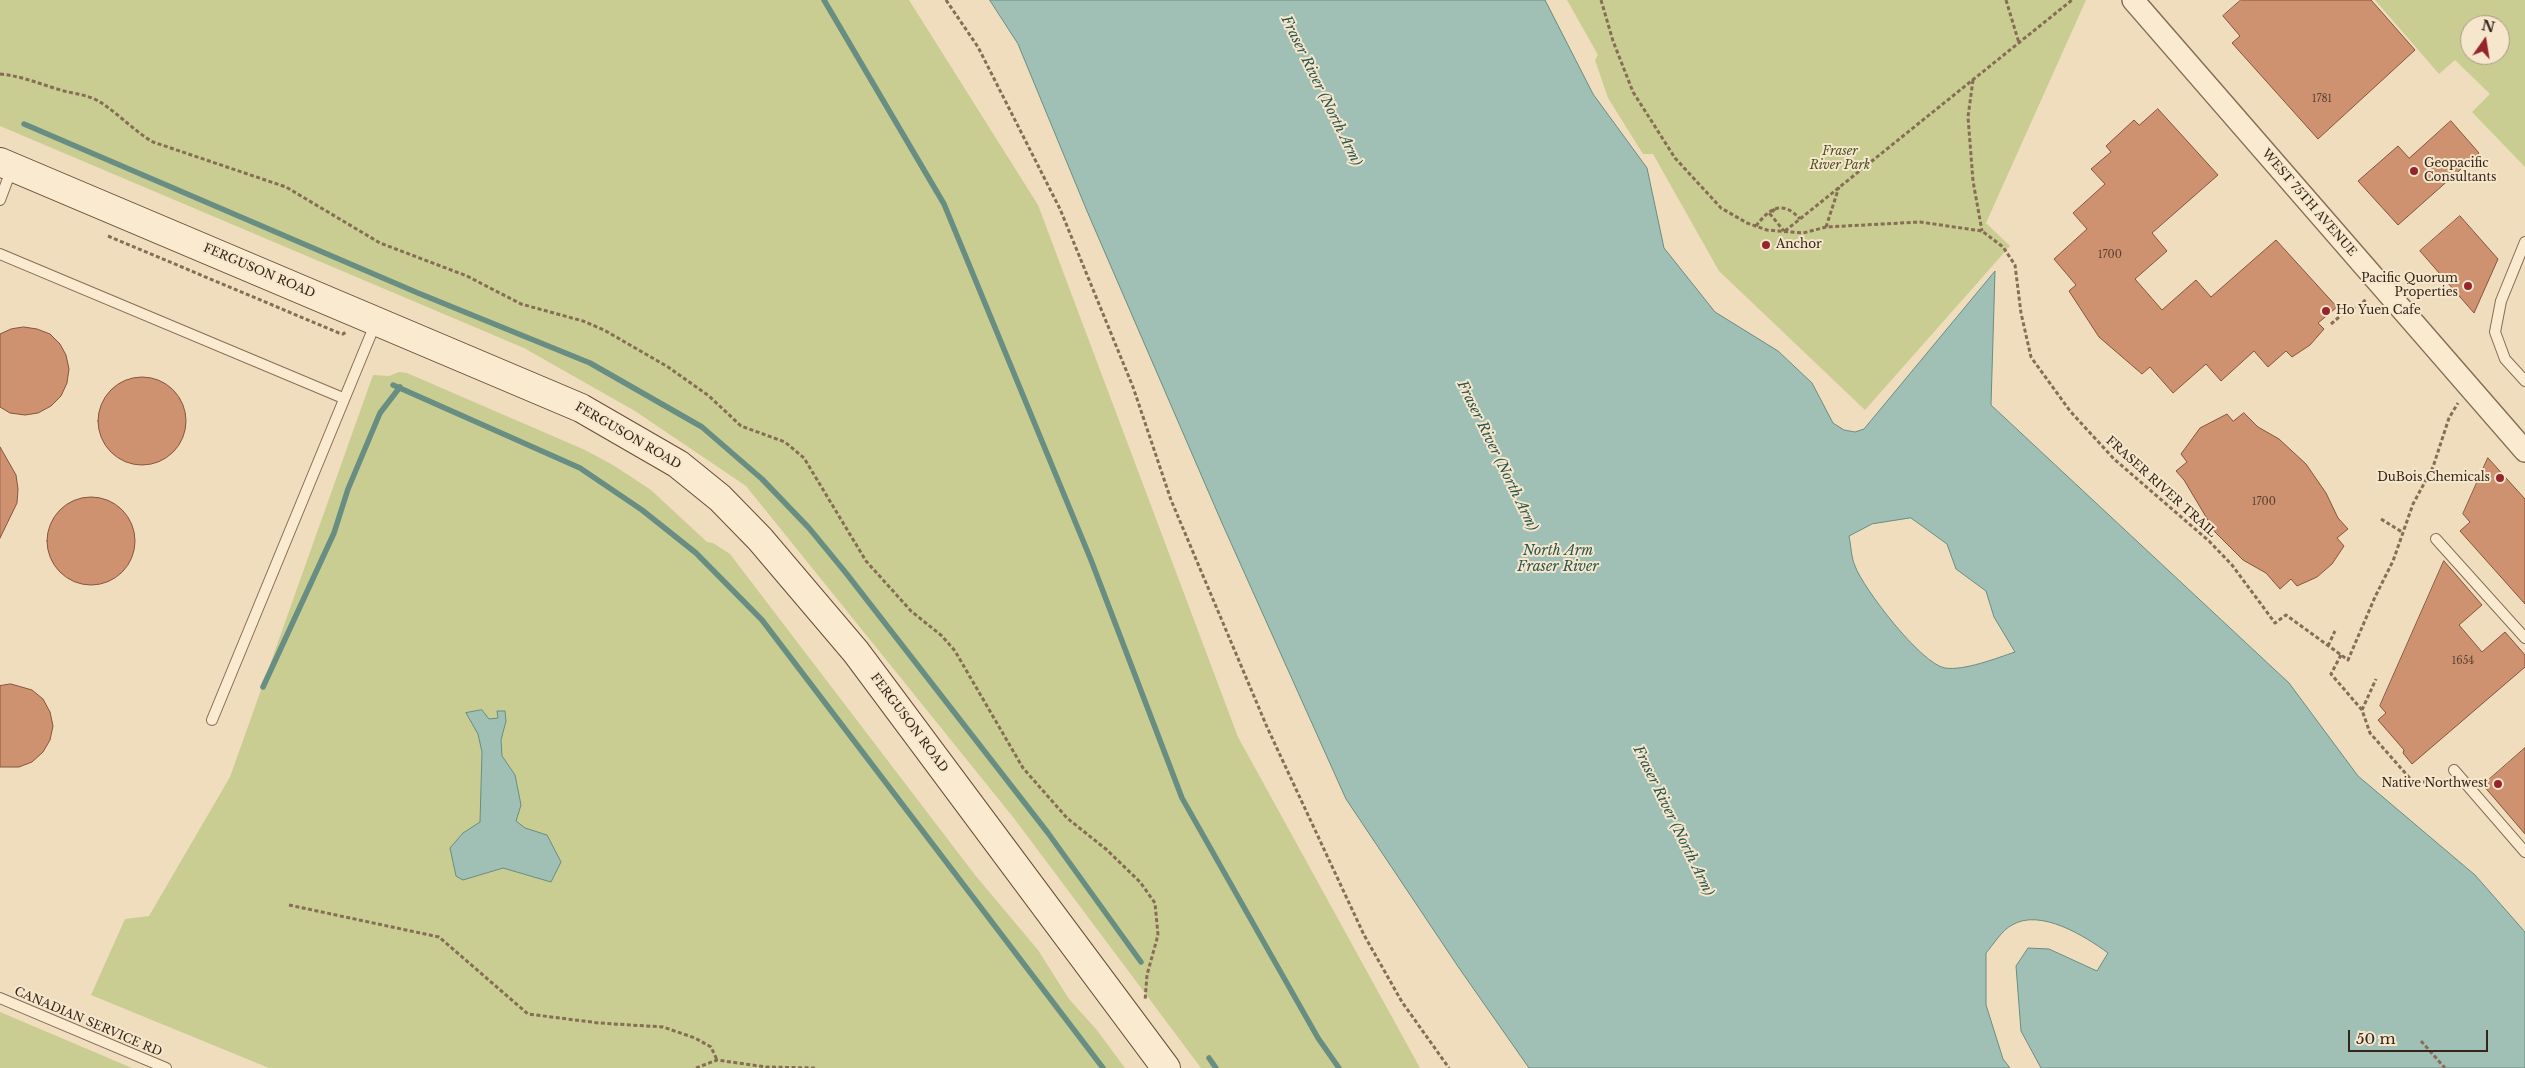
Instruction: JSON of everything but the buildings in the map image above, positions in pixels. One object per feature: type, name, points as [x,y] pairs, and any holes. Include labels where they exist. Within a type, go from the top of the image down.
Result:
[{"type":"street","name":"WEST 75TH AVENUE","points":[[2134,0],[2525,451]]},
{"type":"street","name":"FERGUSON ROAD","points":[[6,165],[581,408],[678,464],[720,498],[760,539],[856,652],[1166,1068]]},
{"type":"lane","points":[[0,200],[6,165]]},
{"type":"lane","points":[[2525,242],[2501,301],[2496,332],[2505,359],[2525,381]]},
{"type":"lane","points":[[0,254],[343,398]]},
{"type":"lane","points":[[212,720],[376,321]]},
{"type":"lane","points":[[2436,539],[2525,638]]},
{"type":"lane","points":[[2454,770],[2525,852]]},
{"type":"lane","name":"CANADIAN SERVICE RD","points":[[0,998],[166,1068]]},
{"type":"path","points":[[946,0],[978,47],[1060,209],[1133,387],[1174,509],[1266,727],[1364,935],[1402,1002],[1449,1068]]},
{"type":"path","name":"FRASER RIVER TRAIL","points":[[1601,0],[1612,41],[1633,92],[1675,158],[1721,208],[1756,226],[1784,231],[1803,233],[1826,227],[1920,222],[1982,231],[2003,247],[2015,265],[2021,313],[2031,358],[2070,410],[2114,459],[2209,541],[2232,565],[2275,623],[2286,615],[2341,655]]},
{"type":"path","points":[[2006,0],[2019,44]]},
{"type":"path","points":[[1775,209],[1770,214],[1784,231],[2072,0]]},
{"type":"path","points":[[1974,80],[1968,118],[1972,181],[1982,231]]},
{"type":"path","points":[[1826,227],[1839,186]]},
{"type":"path","points":[[1756,226],[1766,213],[1775,209],[1787,209],[1800,218]]},
{"type":"path","points":[[108,236],[339,333],[343,334],[346,332]]},
{"type":"path","points":[[2331,324],[2346,311],[2360,306],[2366,298]]},
{"type":"path","points":[[2443,780],[2414,783],[2370,733],[2362,710],[2331,674],[2341,655],[2348,660],[2375,596],[2393,561],[2402,532],[2432,467],[2449,418],[2458,404]]},
{"type":"path","points":[[2381,519],[2402,532]]},
{"type":"path","points":[[2328,646],[2334,631]]},
{"type":"path","points":[[2362,710],[2376,679]]},
{"type":"path","points":[[289,905],[439,937],[528,1014],[663,1027],[695,1038],[711,1047],[717,1060]]},
{"type":"path","points":[[2421,1041],[2445,1068]]},
{"type":"path","points":[[696,1068],[717,1060],[766,1067],[815,1068]]},
{"type":"green space","points":[[0,0],[909,0],[1038,205],[1238,737],[1420,1068],[1201,1068],[1013,817],[746,486],[635,411],[524,348],[0,126]]},
{"type":"green space","name":"Fraser River Park","points":[[1567,0],[2086,0],[1986,223],[2010,246],[1865,410],[1719,271],[1653,154],[1643,154],[1608,98],[1595,60],[1598,55]]},
{"type":"green space","points":[[2375,0],[2525,0],[2525,167],[2472,112],[2490,94],[2460,65],[2510,65],[2510,15],[2460,15],[2460,65],[2455,60],[2439,74]]},
{"type":"green space","points":[[399,372],[407,373],[585,450],[613,465],[651,490],[707,542],[713,543],[730,554],[975,875],[1038,950],[1069,999],[1096,1029],[1125,1068],[269,1068],[91,995],[125,919],[149,916],[230,777],[373,375],[389,376]]},
{"type":"green space","points":[[0,1012],[132,1068],[0,1068]]},
{"type":"water","name":"North Arm Fraser River","points":[[990,0],[1545,0],[1593,94],[1647,168],[1664,248],[1715,312],[1778,351],[1812,383],[1833,423],[1844,430],[1855,432],[1864,429],[1995,271],[1991,405],[2289,683],[2358,776],[2475,875],[2525,932],[2525,1068],[2041,1068],[2021,1031],[2016,966],[2028,948],[2049,949],[2097,971],[2108,953],[2062,926],[2036,920],[2023,921],[2008,927],[1986,953],[1986,1005],[2003,1059],[2010,1068],[1529,1068],[1459,968],[1346,799],[1222,523],[1087,211],[1018,44]],"holes":[[[1911,518],[1947,544],[1956,569],[1986,591],[1994,617],[2015,652],[1961,668],[1945,668],[1935,663],[1908,640],[1869,591],[1860,577],[1854,562],[1849,536],[1872,524]]]},
{"type":"water","points":[[482,710],[489,719],[498,718],[497,711],[505,711],[506,721],[501,740],[502,756],[515,775],[521,805],[516,821],[525,828],[547,835],[561,862],[551,882],[503,868],[463,880],[456,876],[450,848],[463,833],[480,822],[482,752],[478,734],[466,713]]},
{"type":"waterway","points":[[824,0],[944,204],[1091,560],[1182,798],[1318,1038],[1339,1068]]},
{"type":"waterway","points":[[24,124],[418,293],[590,363],[702,427],[762,479],[809,528],[846,573],[1048,833],[1141,962]]},
{"type":"waterway","points":[[393,385],[580,468],[642,510],[696,553],[762,620],[1103,1068]]},
{"type":"waterway","points":[[263,687],[334,533],[348,489],[380,413],[400,387]]},
{"type":"waterway","points":[[1209,1058],[1216,1068]]},
{"type":"place","name":"Geopacific Consultants","points":[[2414,171]]},
{"type":"place","name":"Anchor","points":[[1766,245]]},
{"type":"place","name":"Pacific Quorum Properties","points":[[2468,286]]},
{"type":"place","name":"Ho Yuen Cafe","points":[[2326,311]]},
{"type":"place","name":"DuBois Chemicals","points":[[2500,478]]},
{"type":"place","name":"Native Northwest","points":[[2498,784]]},
{"type":"water label","name":"Fraser River (North Arm)","points":[[1321,91]]},
{"type":"water label","name":"Fraser River (North Arm)","points":[[1497,456]]},
{"type":"water label","name":"Fraser River (North Arm)","points":[[1673,821]]}]
